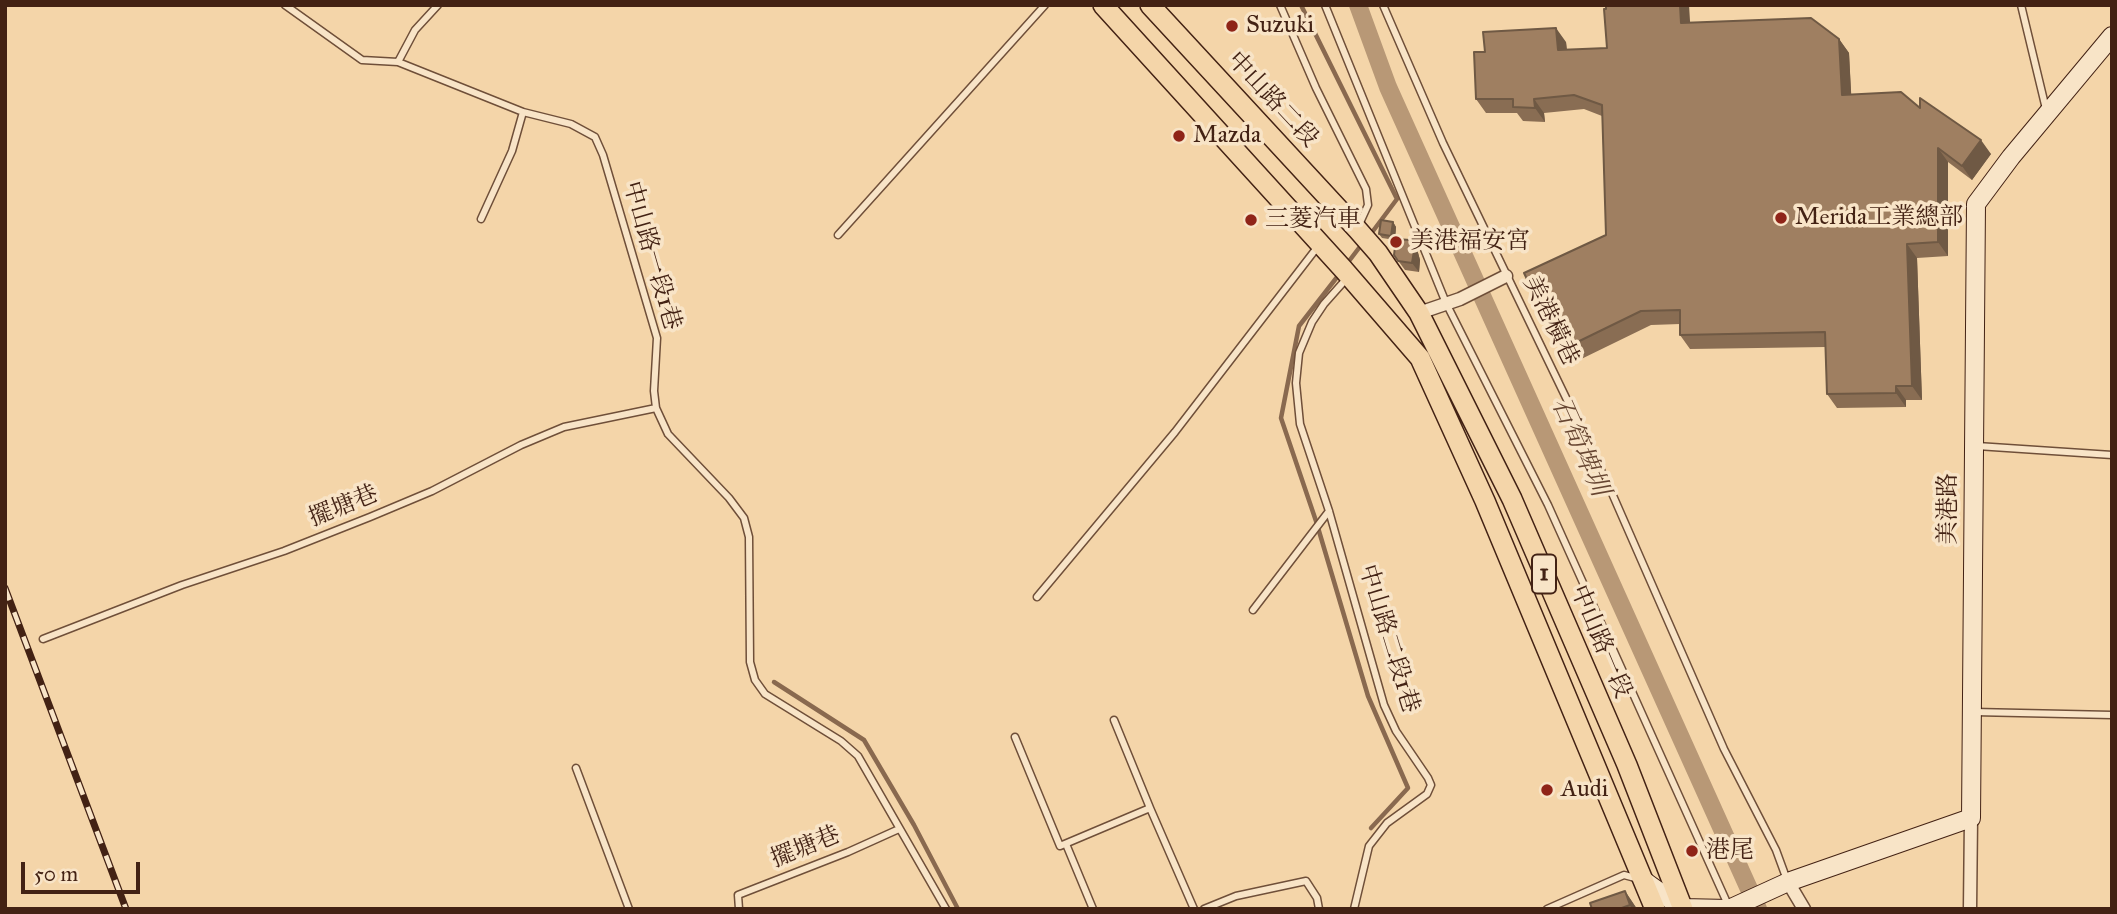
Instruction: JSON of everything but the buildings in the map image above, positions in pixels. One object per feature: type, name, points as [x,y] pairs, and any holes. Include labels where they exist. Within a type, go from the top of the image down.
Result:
[{"type":"main road","name":"1","points":[[1103,5],[1347,273],[1420,358],[1485,501],[1655,909]]},
{"type":"main road","name":"中山路二段","points":[[1150,5],[1357,229]]},
{"type":"main road","name":"中山路一段","points":[[1357,229],[1378,253],[1419,313],[1512,499],[1627,765],[1683,908]]},
{"type":"street","name":"美港路","points":[[1971,818],[1976,204],[2011,157],[2112,36]]},
{"type":"street","points":[[1419,313],[1460,299],[1506,276]]},
{"type":"street","points":[[1643,880],[1683,908],[1733,907],[1780,885],[1971,818],[1970,909]]},
{"type":"street","points":[[1780,885],[1804,909]]},
{"type":"lane","name":"中山路一段1巷","points":[[285,5],[362,60],[398,62],[523,112],[571,124],[595,137],[657,338],[654,391],[656,408],[668,434],[729,498],[744,518],[749,537],[748,642],[755,680],[765,694],[841,741],[858,756],[946,909]]},
{"type":"lane","points":[[398,62],[415,30],[438,5]]},
{"type":"lane","points":[[838,235],[1045,5]]},
{"type":"lane","points":[[1280,5],[1366,190],[1368,205],[1357,229]]},
{"type":"lane","points":[[1325,5],[1447,303],[1548,505],[1733,907]]},
{"type":"lane","name":"美港橫巷","points":[[1384,5],[1443,143],[1611,491],[1724,749],[1776,850],[1780,885]]},
{"type":"lane","points":[[2021,5],[2047,114]]},
{"type":"lane","points":[[481,219],[512,151],[523,112]]},
{"type":"lane","points":[[1037,597],[1175,432],[1320,244]]},
{"type":"lane","name":"中山路二段1巷","points":[[1347,273],[1312,322],[1299,353],[1296,383],[1300,424],[1329,511],[1384,705],[1396,732],[1431,785],[1426,794],[1387,823],[1369,846],[1353,909]]},
{"type":"lane","name":"擺塘巷","points":[[43,639],[182,585],[285,551],[370,517],[432,491],[521,444],[564,427],[656,408]]},
{"type":"lane","points":[[1973,445],[2112,454]]},
{"type":"lane","points":[[1253,610],[1329,511]]},
{"type":"lane","points":[[1972,712],[2112,715]]},
{"type":"lane","points":[[1114,720],[1194,909]]},
{"type":"lane","points":[[1015,737],[1060,846],[1150,808]]},
{"type":"lane","points":[[576,768],[629,909]]},
{"type":"lane","name":"擺塘巷","points":[[739,909],[738,895],[899,829]]},
{"type":"lane","points":[[1066,844],[1093,909]]},
{"type":"lane","points":[[1547,909],[1624,875],[1643,880]]},
{"type":"lane","points":[[1204,909],[1237,896],[1306,881],[1317,898],[1319,909]]},
{"type":"waterway","points":[[1301,5],[1397,199],[1370,235]]},
{"type":"waterway","name":"石筍埤圳","points":[[1358,5],[1388,87],[1758,909]]},
{"type":"waterway","points":[[1346,265],[1362,244]]},
{"type":"waterway","points":[[1341,272],[1299,326],[1281,418],[1316,521],[1368,696],[1408,788],[1371,828]]},
{"type":"waterway","points":[[774,682],[864,740],[914,825],[958,909]]},
{"type":"railway","points":[[5,588],[126,909]]},
{"type":"place","name":"Suzuki","points":[[1232,26]]},
{"type":"place","name":"Mazda","points":[[1179,136]]},
{"type":"place","name":"Merida工業總部","points":[[1781,218]]},
{"type":"place","name":"三菱汽車","points":[[1251,220]]},
{"type":"place","name":"美港福安宮","points":[[1396,242]]},
{"type":"place","name":"Audi","points":[[1547,790]]},
{"type":"place","name":"港尾","points":[[1692,851]]}]
